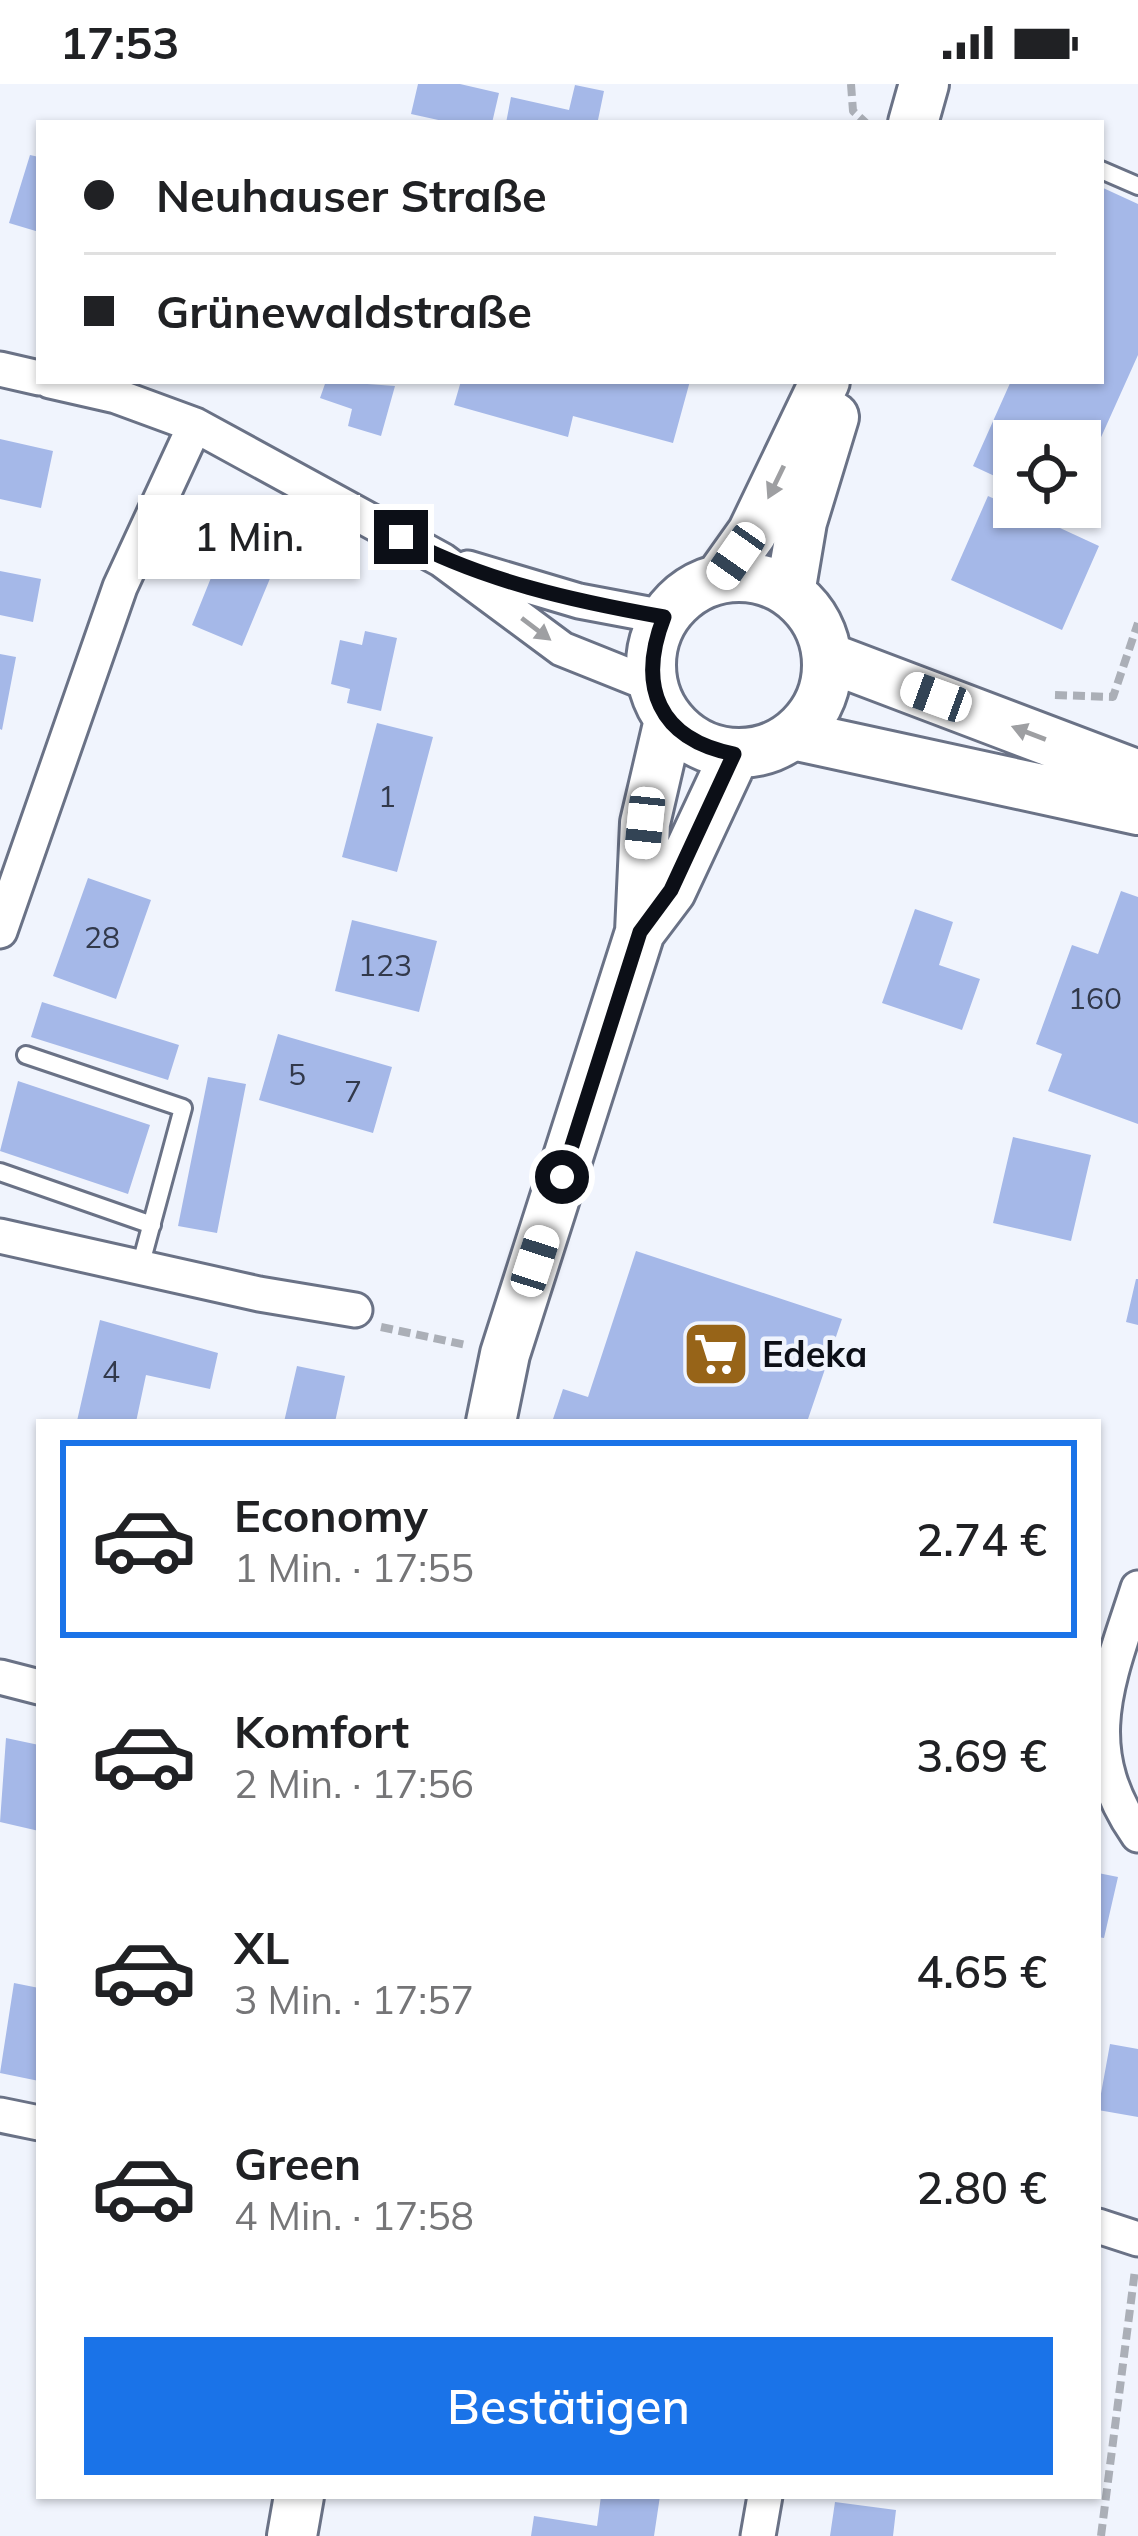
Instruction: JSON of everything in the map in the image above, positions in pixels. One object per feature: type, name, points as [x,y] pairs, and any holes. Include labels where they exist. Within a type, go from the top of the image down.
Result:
[{"type":"street","points":[[915,120],[924,84]]},
{"type":"street","points":[[0,369],[36,377]]},
{"type":"street","points":[[63,384],[116,396],[195,424],[442,560],[562,649],[661,703],[687,737],[734,754],[765,749],[793,735],[813,713],[824,686],[827,657],[815,621],[790,592],[757,578],[720,578],[679,599],[664,617],[651,650],[661,703],[645,823],[640,932],[506,1354],[492,1419]]},
{"type":"street","points":[[720,578],[752,533],[824,384]]},
{"type":"street","points":[[790,592],[802,522],[842,384]]},
{"type":"street","points":[[0,931],[120,587],[195,424]]},
{"type":"street","points":[[442,560],[579,601],[664,617]]},
{"type":"street","points":[[827,657],[1138,776]]},
{"type":"street","points":[[793,735],[1138,810]]},
{"type":"street","points":[[640,932],[671,890],[734,754]]},
{"type":"street","points":[[0,1236],[355,1310]]},
{"type":"street","points":[[1101,1703],[1138,1588]]},
{"type":"street","points":[[0,1677],[36,1686]]},
{"type":"street","points":[[1101,1714],[1112,1798],[1138,1835]]},
{"type":"street","points":[[0,2115],[36,2122]]},
{"type":"street","points":[[1101,2228],[1137,2253]]},
{"type":"street","points":[[292,2536],[298,2499]]},
{"type":"street","points":[[758,2536],[764,2499]]},
{"type":"lane","points":[[1104,171],[1138,186]]},
{"type":"lane","points":[[26,1055],[183,1108],[140,1268]]},
{"type":"lane","points":[[0,1172],[152,1225]]},
{"type":"path","points":[[850,84],[853,111],[863,120]]},
{"type":"path","points":[[1047,698],[1064,693],[1113,697],[1138,623]]},
{"type":"path","points":[[355,1310],[378,1326],[506,1354]]},
{"type":"path","points":[[1101,2536],[1137,2253]]},
{"type":"building","points":[[418,84],[460,84],[499,93],[493,120],[438,120],[411,114]]},
{"type":"building","points":[[575,85],[604,91],[598,120],[507,120],[511,97],[569,110]]},
{"type":"building","points":[[30,155],[36,156],[36,231],[9,223]]},
{"type":"building","points":[[1104,188],[1138,204],[1138,355],[1101,437],[1101,420],[994,420],[1010,384],[1104,384]]},
{"type":"building","points":[[325,384],[395,386],[381,436],[348,426],[352,409],[320,398]]},
{"type":"building","points":[[460,384],[689,384],[673,443],[573,416],[568,437],[454,405]]},
{"type":"building","points":[[993,421],[993,475],[973,466]]},
{"type":"building","points":[[0,439],[53,451],[41,508],[0,499]]},
{"type":"building","points":[[988,496],[993,498],[993,528],[1060,528],[1099,546],[1062,630],[951,580]]},
{"type":"building","points":[[225,543],[276,564],[242,646],[192,625]]},
{"type":"building","points":[[0,571],[41,579],[33,622],[0,615]]},
{"type":"building","points":[[365,631],[397,638],[381,711],[347,703],[350,689],[331,684],[340,640],[362,645]]},
{"type":"building","points":[[0,654],[16,657],[2,730],[0,729]]},
{"type":"building","points":[[377,723],[433,737],[397,872],[342,857]]},
{"type":"building","points":[[88,878],[151,900],[116,999],[53,976]]},
{"type":"building","points":[[1121,891],[1138,897],[1138,1124],[1048,1091],[1062,1054],[1036,1044],[1072,945],[1098,954]]},
{"type":"building","points":[[915,909],[953,922],[939,965],[980,979],[962,1030],[882,1003]]},
{"type":"building","points":[[352,920],[437,941],[419,1012],[335,991]]},
{"type":"building","points":[[42,1002],[179,1045],[168,1080],[31,1037]]},
{"type":"building","points":[[278,1034],[392,1067],[373,1133],[259,1100]]},
{"type":"building","points":[[208,1077],[246,1084],[217,1233],[178,1226]]},
{"type":"building","points":[[18,1081],[150,1125],[128,1194],[0,1151]]},
{"type":"building","points":[[1013,1137],[1091,1155],[1071,1241],[993,1223]]},
{"type":"building","name":"Edeka","points":[[636,1251],[842,1319],[808,1419],[553,1419],[563,1389],[588,1397]]},
{"type":"building","points":[[1138,1279],[1138,1325],[1126,1322]]},
{"type":"building","points":[[100,1320],[218,1353],[210,1389],[146,1375],[137,1419],[77,1419]]},
{"type":"building","points":[[297,1366],[345,1376],[336,1419],[285,1419]]},
{"type":"building","points":[[6,1738],[36,1744],[36,1830],[0,1822]]},
{"type":"building","points":[[1101,1874],[1118,1877],[1101,1938]]},
{"type":"building","points":[[14,1983],[36,1987],[36,2080],[0,2073]]},
{"type":"building","points":[[1110,2044],[1138,2049],[1138,2117],[1101,2111]]},
{"type":"building","points":[[601,2499],[660,2499],[654,2536],[531,2536],[534,2516],[597,2526]]},
{"type":"building","points":[[835,2502],[896,2510],[893,2536],[830,2536]]},
{"type":"place","name":"Edeka","points":[[716,1354]]},
{"type":"route","points":[[401,537],[442,560],[488,574],[579,601],[664,617],[651,650],[652,685],[659,704],[687,737],[734,754],[671,890],[640,932],[562,1177]]}]
